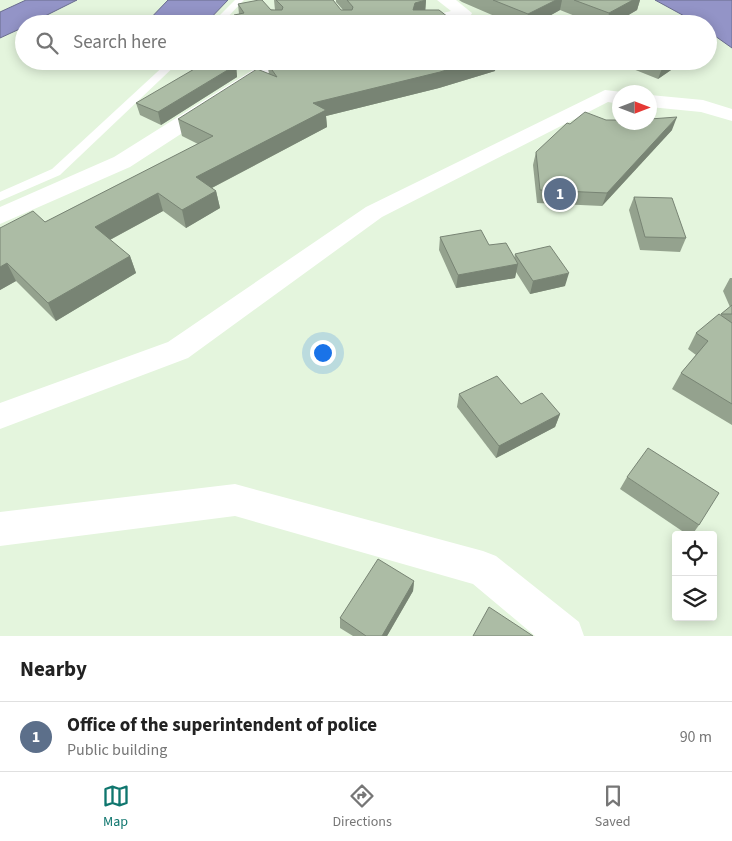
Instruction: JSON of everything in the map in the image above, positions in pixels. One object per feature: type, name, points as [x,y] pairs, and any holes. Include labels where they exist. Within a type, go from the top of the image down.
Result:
[{"type":"street","points":[[445,0],[464,13],[456,15]]},
{"type":"street","points":[[0,216],[122,162],[265,70]]},
{"type":"street","points":[[0,416],[178,350],[374,212],[605,96],[612,97]]},
{"type":"street","points":[[657,102],[703,106],[732,115]]},
{"type":"street","points":[[0,529],[235,500],[483,569],[566,636]]},
{"type":"lane","points":[[224,15],[240,0]]},
{"type":"lane","points":[[0,197],[56,172],[165,70]]},
{"type":"water","points":[[26,0],[77,0],[47,15],[15,15],[15,31],[0,38],[0,12]]},
{"type":"water","points":[[168,0],[228,0],[214,15],[154,15]]},
{"type":"water","points":[[655,0],[732,0],[732,48],[717,37],[717,15],[682,15]]},
{"type":"building","points":[[262,0],[271,10],[282,10],[283,7],[276,0],[333,0],[341,10],[352,10],[353,7],[347,0],[426,0],[415,3],[413,10],[439,10],[445,15],[234,15],[244,13],[238,4]]},
{"type":"building","points":[[493,0],[556,0],[528,14]]},
{"type":"building","points":[[574,0],[633,0],[609,13]]},
{"type":"building","points":[[193,70],[228,70],[158,112],[136,103]]},
{"type":"building","points":[[255,70],[277,77],[272,70],[447,70],[313,103],[326,110],[196,177],[216,191],[182,210],[158,193],[95,227],[130,256],[48,303],[7,263],[0,267],[0,228],[33,211],[45,222],[213,136],[178,119]]},
{"type":"building","points":[[585,112],[606,120],[612,120],[612,130],[657,130],[657,118],[677,117],[607,193],[540,190],[536,152],[567,123],[570,124]]},
{"type":"building","points":[[634,197],[672,198],[686,238],[645,237]]},
{"type":"building","points":[[481,230],[489,245],[506,243],[518,264],[458,275],[440,237]]},
{"type":"building","points":[[550,246],[569,273],[533,281],[515,254]]},
{"type":"building","points":[[732,305],[732,314],[721,314]]},
{"type":"building","points":[[719,314],[732,323],[732,404],[681,373],[708,341],[696,333]]},
{"type":"building","points":[[497,376],[521,404],[542,393],[560,414],[499,446],[459,394]]},
{"type":"building","points":[[648,448],[719,493],[699,525],[627,477]]},
{"type":"building","points":[[378,559],[414,581],[382,636],[366,636],[340,618]]},
{"type":"building","points":[[489,607],[533,636],[473,636]]},
{"type":"place","name":"Office of the superintendent of police","points":[[560,194]]}]
